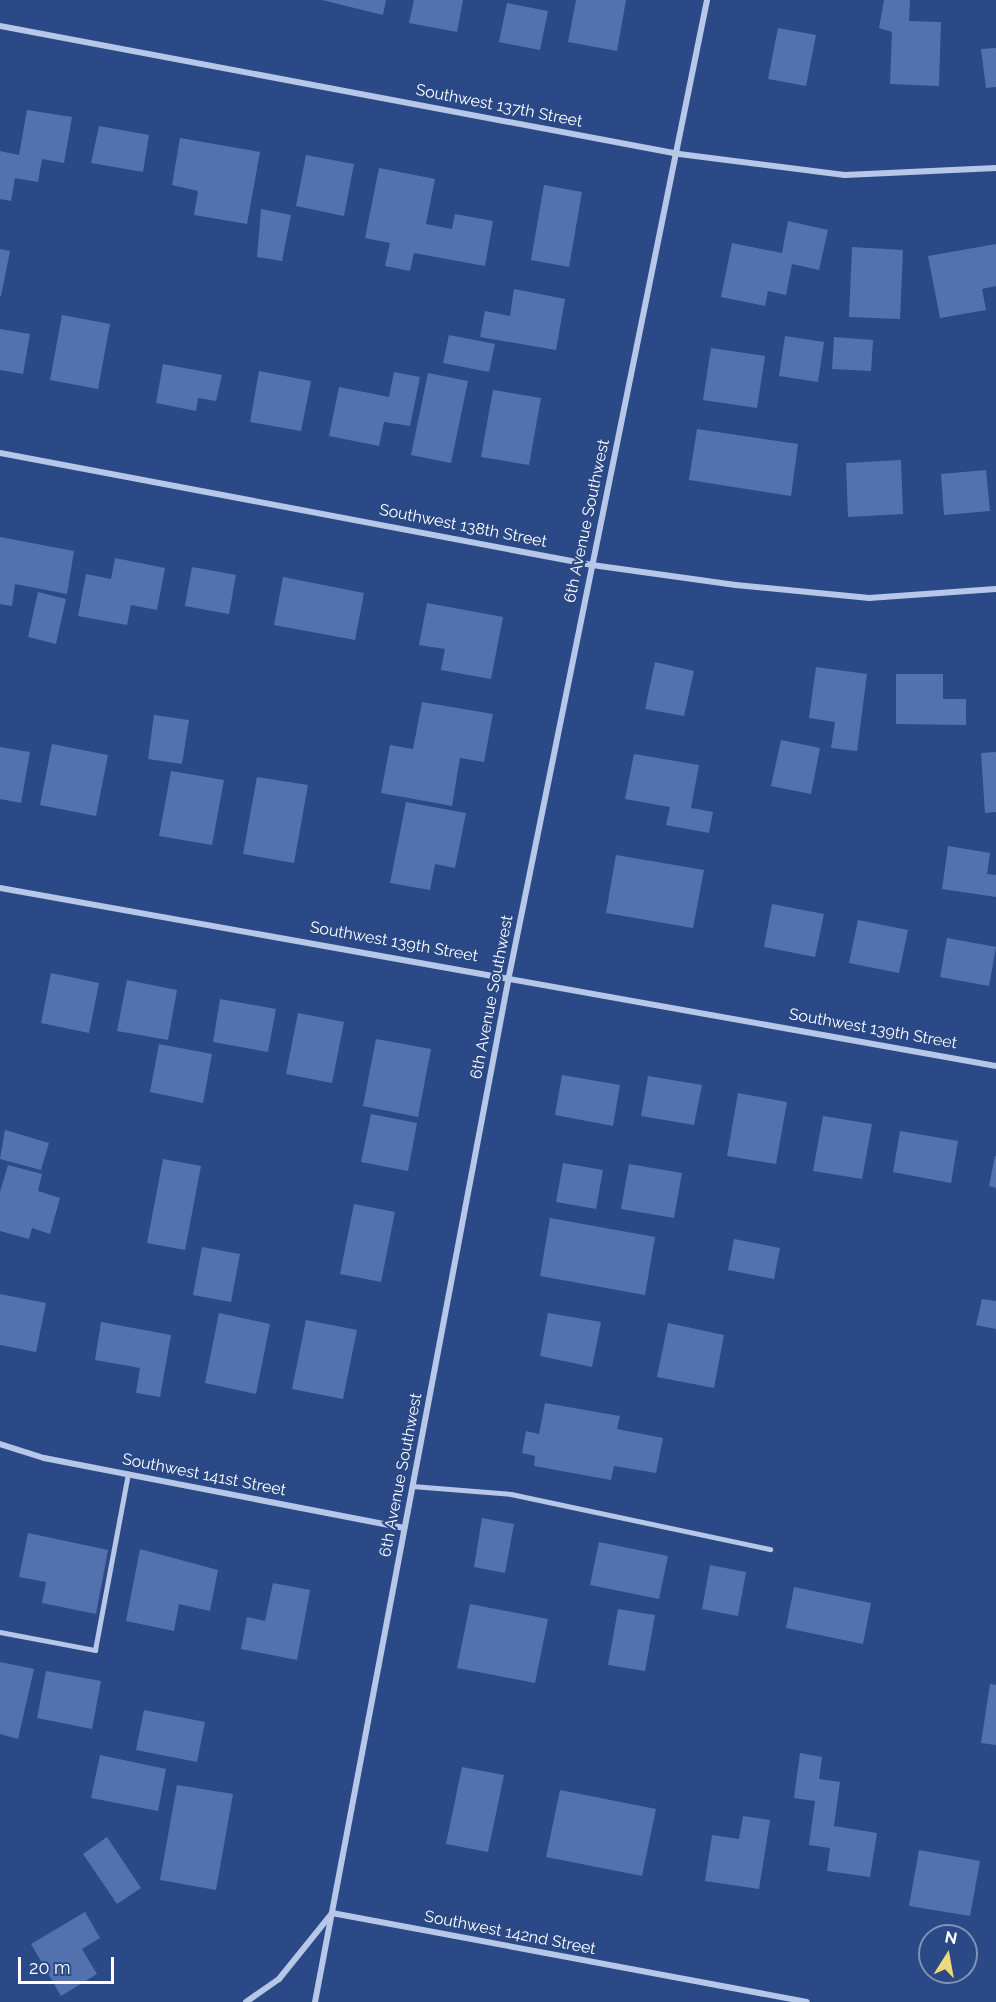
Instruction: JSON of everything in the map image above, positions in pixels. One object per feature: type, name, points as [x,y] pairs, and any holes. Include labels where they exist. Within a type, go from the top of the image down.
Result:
[{"type":"street","name":"6th Avenue Southwest","points":[[315,2002],[509,976],[592,565],[679,154],[707,0]]},
{"type":"street","name":"Southwest 137th Street","points":[[0,26],[679,154],[845,175],[996,168]]},
{"type":"street","name":"Southwest 138th Street","points":[[0,453],[592,565],[869,598],[996,589]]},
{"type":"street","name":"Southwest 139th Street","points":[[0,888],[509,976],[996,1066]]},
{"type":"street","name":"Southwest 141st Street","points":[[0,1444],[128,1474],[404,1528]]},
{"type":"street","points":[[246,2002],[279,1979],[332,1913]]},
{"type":"street","name":"Southwest 142nd Street","points":[[332,1913],[807,2002]]},
{"type":"lane","points":[[0,1632],[95,1650],[128,1474]]},
{"type":"lane","points":[[412,1486],[511,1494],[770,1549]]},
{"type":"building","points":[[322,0],[386,0],[383,15]]},
{"type":"building","points":[[414,0],[463,0],[457,32],[409,23]]},
{"type":"building","points":[[576,0],[626,0],[617,51],[568,42]]},
{"type":"building","points":[[884,0],[910,0],[909,21],[941,22],[939,86],[890,84],[892,32],[879,28]]},
{"type":"building","points":[[507,3],[548,11],[540,50],[499,42]]},
{"type":"building","points":[[778,28],[816,35],[806,86],[768,79]]},
{"type":"building","points":[[996,48],[996,87],[986,88],[981,49]]},
{"type":"building","points":[[27,110],[72,117],[64,163],[42,159],[38,182],[15,178],[11,201],[0,199],[0,151],[19,155]]},
{"type":"building","points":[[99,126],[149,135],[143,172],[91,163]]},
{"type":"building","points":[[180,138],[260,152],[247,224],[194,215],[198,191],[172,185]]},
{"type":"building","points":[[306,155],[354,164],[344,216],[296,206]]},
{"type":"building","points":[[379,168],[435,179],[426,224],[452,229],[455,214],[493,221],[485,266],[414,253],[410,271],[385,266],[390,243],[365,238]]},
{"type":"building","points":[[544,185],[582,192],[569,267],[531,260]]},
{"type":"building","points":[[261,209],[291,215],[282,261],[257,257]]},
{"type":"building","points":[[788,221],[828,230],[819,270],[792,264],[786,295],[768,291],[765,306],[721,297],[732,243],[782,253]]},
{"type":"building","points":[[996,244],[996,286],[982,289],[986,310],[940,318],[928,256]]},
{"type":"building","points":[[852,247],[903,250],[900,319],[849,317]]},
{"type":"building","points":[[0,249],[10,251],[1,296],[0,296]]},
{"type":"building","points":[[514,289],[565,299],[556,350],[480,337],[485,311],[510,316]]},
{"type":"building","points":[[62,315],[110,324],[98,389],[50,380]]},
{"type":"building","points":[[0,329],[30,334],[23,374],[0,370]]},
{"type":"building","points":[[449,335],[495,344],[489,372],[443,363]]},
{"type":"building","points":[[785,336],[824,342],[818,382],[779,376]]},
{"type":"building","points":[[834,337],[873,340],[871,371],[832,369]]},
{"type":"building","points":[[711,348],[765,356],[757,408],[703,400]]},
{"type":"building","points":[[163,364],[222,375],[216,401],[198,398],[196,411],[156,403]]},
{"type":"building","points":[[259,371],[311,381],[301,431],[250,422]]},
{"type":"building","points":[[394,372],[420,377],[410,426],[384,422],[379,446],[329,436],[339,387],[389,397]]},
{"type":"building","points":[[428,373],[468,381],[451,463],[411,455]]},
{"type":"building","points":[[493,390],[541,398],[529,465],[481,457]]},
{"type":"building","points":[[697,429],[798,444],[791,496],[689,480]]},
{"type":"building","points":[[901,460],[903,514],[848,517],[846,463]]},
{"type":"building","points":[[986,470],[990,511],[944,515],[941,474]]},
{"type":"building","points":[[0,537],[74,551],[67,594],[15,584],[12,606],[0,604]]},
{"type":"building","points":[[115,558],[165,568],[157,610],[131,605],[127,625],[78,616],[86,574],[111,579]]},
{"type":"building","points":[[192,567],[236,575],[229,614],[185,606]]},
{"type":"building","points":[[283,577],[364,593],[355,640],[274,625]]},
{"type":"building","points":[[38,592],[66,599],[56,644],[28,637]]},
{"type":"building","points":[[427,603],[503,617],[491,679],[441,670],[445,649],[419,645]]},
{"type":"building","points":[[655,662],[694,671],[684,716],[645,709]]},
{"type":"building","points":[[816,667],[867,674],[857,751],[831,748],[835,722],[809,718]]},
{"type":"building","points":[[896,674],[943,674],[943,699],[966,699],[966,725],[896,724]]},
{"type":"building","points":[[422,702],[493,714],[484,762],[460,758],[452,806],[381,793],[390,745],[413,749]]},
{"type":"building","points":[[154,715],[189,720],[182,764],[148,759]]},
{"type":"building","points":[[781,740],[820,748],[811,794],[771,786]]},
{"type":"building","points":[[52,744],[108,755],[96,816],[40,805]]},
{"type":"building","points":[[0,747],[30,752],[21,803],[0,799]]},
{"type":"building","points":[[996,752],[996,812],[985,813],[981,753]]},
{"type":"building","points":[[634,754],[699,765],[691,808],[713,812],[709,833],[666,825],[670,807],[625,799]]},
{"type":"building","points":[[171,771],[224,780],[212,845],[159,836]]},
{"type":"building","points":[[257,777],[308,785],[294,863],[243,854]]},
{"type":"building","points":[[406,802],[466,813],[455,868],[435,864],[430,890],[390,883]]},
{"type":"building","points":[[948,846],[990,853],[987,874],[996,875],[996,897],[942,889]]},
{"type":"building","points":[[616,855],[704,870],[693,928],[606,913]]},
{"type":"building","points":[[772,904],[824,914],[815,957],[764,947]]},
{"type":"building","points":[[858,920],[908,930],[899,973],[849,963]]},
{"type":"building","points":[[947,938],[996,947],[989,986],[940,977]]},
{"type":"building","points":[[51,973],[99,983],[89,1033],[41,1023]]},
{"type":"building","points":[[127,980],[177,990],[168,1040],[117,1031]]},
{"type":"building","points":[[220,999],[276,1009],[268,1052],[213,1042]]},
{"type":"building","points":[[298,1013],[344,1022],[332,1083],[286,1074]]},
{"type":"building","points":[[376,1039],[431,1049],[418,1117],[363,1106]]},
{"type":"building","points":[[159,1044],[212,1054],[203,1103],[150,1092]]},
{"type":"building","points":[[562,1075],[620,1085],[613,1126],[555,1115]]},
{"type":"building","points":[[648,1076],[702,1085],[694,1125],[641,1116]]},
{"type":"building","points":[[738,1093],[787,1102],[776,1164],[727,1156]]},
{"type":"building","points":[[371,1114],[417,1123],[408,1171],[361,1162]]},
{"type":"building","points":[[823,1116],[872,1124],[862,1179],[813,1171]]},
{"type":"building","points":[[5,1130],[49,1143],[41,1170],[0,1159]]},
{"type":"building","points":[[900,1131],[958,1141],[951,1183],[893,1172]]},
{"type":"building","points":[[996,1156],[996,1188],[989,1186]]},
{"type":"building","points":[[163,1159],[201,1166],[185,1250],[147,1243]]},
{"type":"building","points":[[563,1163],[603,1170],[596,1209],[556,1202]]},
{"type":"building","points":[[629,1164],[682,1173],[674,1218],[621,1209]]},
{"type":"building","points":[[8,1165],[42,1174],[38,1191],[60,1198],[50,1234],[32,1228],[29,1239],[0,1231],[0,1192]]},
{"type":"building","points":[[354,1204],[395,1212],[381,1282],[340,1274]]},
{"type":"building","points":[[550,1218],[655,1237],[645,1295],[540,1276]]},
{"type":"building","points":[[734,1239],[780,1248],[774,1279],[728,1270]]},
{"type":"building","points":[[202,1247],[240,1254],[231,1302],[193,1295]]},
{"type":"building","points":[[0,1294],[46,1303],[36,1352],[0,1345]]},
{"type":"building","points":[[982,1299],[996,1301],[996,1329],[976,1325]]},
{"type":"building","points":[[219,1313],[270,1324],[256,1394],[205,1383]]},
{"type":"building","points":[[548,1313],[601,1322],[592,1367],[540,1356]]},
{"type":"building","points":[[306,1320],[357,1330],[343,1399],[292,1389]]},
{"type":"building","points":[[101,1322],[171,1335],[160,1397],[136,1393],[140,1368],[95,1360]]},
{"type":"building","points":[[668,1323],[724,1335],[714,1388],[657,1377]]},
{"type":"building","points":[[545,1403],[620,1416],[617,1429],[663,1438],[656,1473],[614,1466],[611,1480],[534,1466],[535,1456],[522,1453],[526,1431],[539,1434]]},
{"type":"building","points":[[482,1518],[514,1524],[505,1573],[474,1567]]},
{"type":"building","points":[[28,1533],[108,1550],[96,1614],[42,1603],[46,1582],[19,1577]]},
{"type":"building","points":[[599,1542],[668,1556],[659,1599],[590,1585]]},
{"type":"building","points":[[140,1549],[218,1570],[210,1611],[179,1604],[174,1631],[126,1621]]},
{"type":"building","points":[[710,1565],[746,1572],[738,1616],[702,1609]]},
{"type":"building","points":[[273,1583],[310,1590],[297,1660],[241,1649],[247,1617],[265,1621]]},
{"type":"building","points":[[794,1587],[871,1603],[863,1644],[786,1628]]},
{"type":"building","points":[[470,1604],[548,1619],[535,1683],[457,1668]]},
{"type":"building","points":[[618,1609],[655,1615],[645,1671],[608,1665]]},
{"type":"building","points":[[0,1662],[34,1669],[18,1739],[0,1734]]},
{"type":"building","points":[[46,1671],[101,1681],[92,1729],[37,1718]]},
{"type":"building","points":[[990,1684],[996,1685],[996,1745],[981,1743]]},
{"type":"building","points":[[144,1710],[205,1722],[197,1762],[136,1750]]},
{"type":"building","points":[[800,1753],[822,1757],[819,1779],[840,1782],[834,1826],[877,1833],[870,1877],[827,1871],[830,1848],[809,1845],[815,1801],[794,1798]]},
{"type":"building","points":[[100,1755],[166,1769],[158,1811],[91,1798]]},
{"type":"building","points":[[462,1767],[504,1775],[488,1852],[446,1844]]},
{"type":"building","points":[[177,1785],[233,1794],[216,1890],[160,1880]]},
{"type":"building","points":[[560,1790],[656,1809],[642,1876],[546,1857]]},
{"type":"building","points":[[743,1816],[770,1820],[759,1889],[705,1881],[712,1835],[739,1839]]},
{"type":"building","points":[[107,1837],[141,1888],[117,1904],[83,1854]]},
{"type":"building","points":[[919,1850],[980,1861],[970,1916],[909,1906]]},
{"type":"building","points":[[85,1912],[100,1938],[82,1949],[97,1974],[61,1996],[31,1944]]}]
